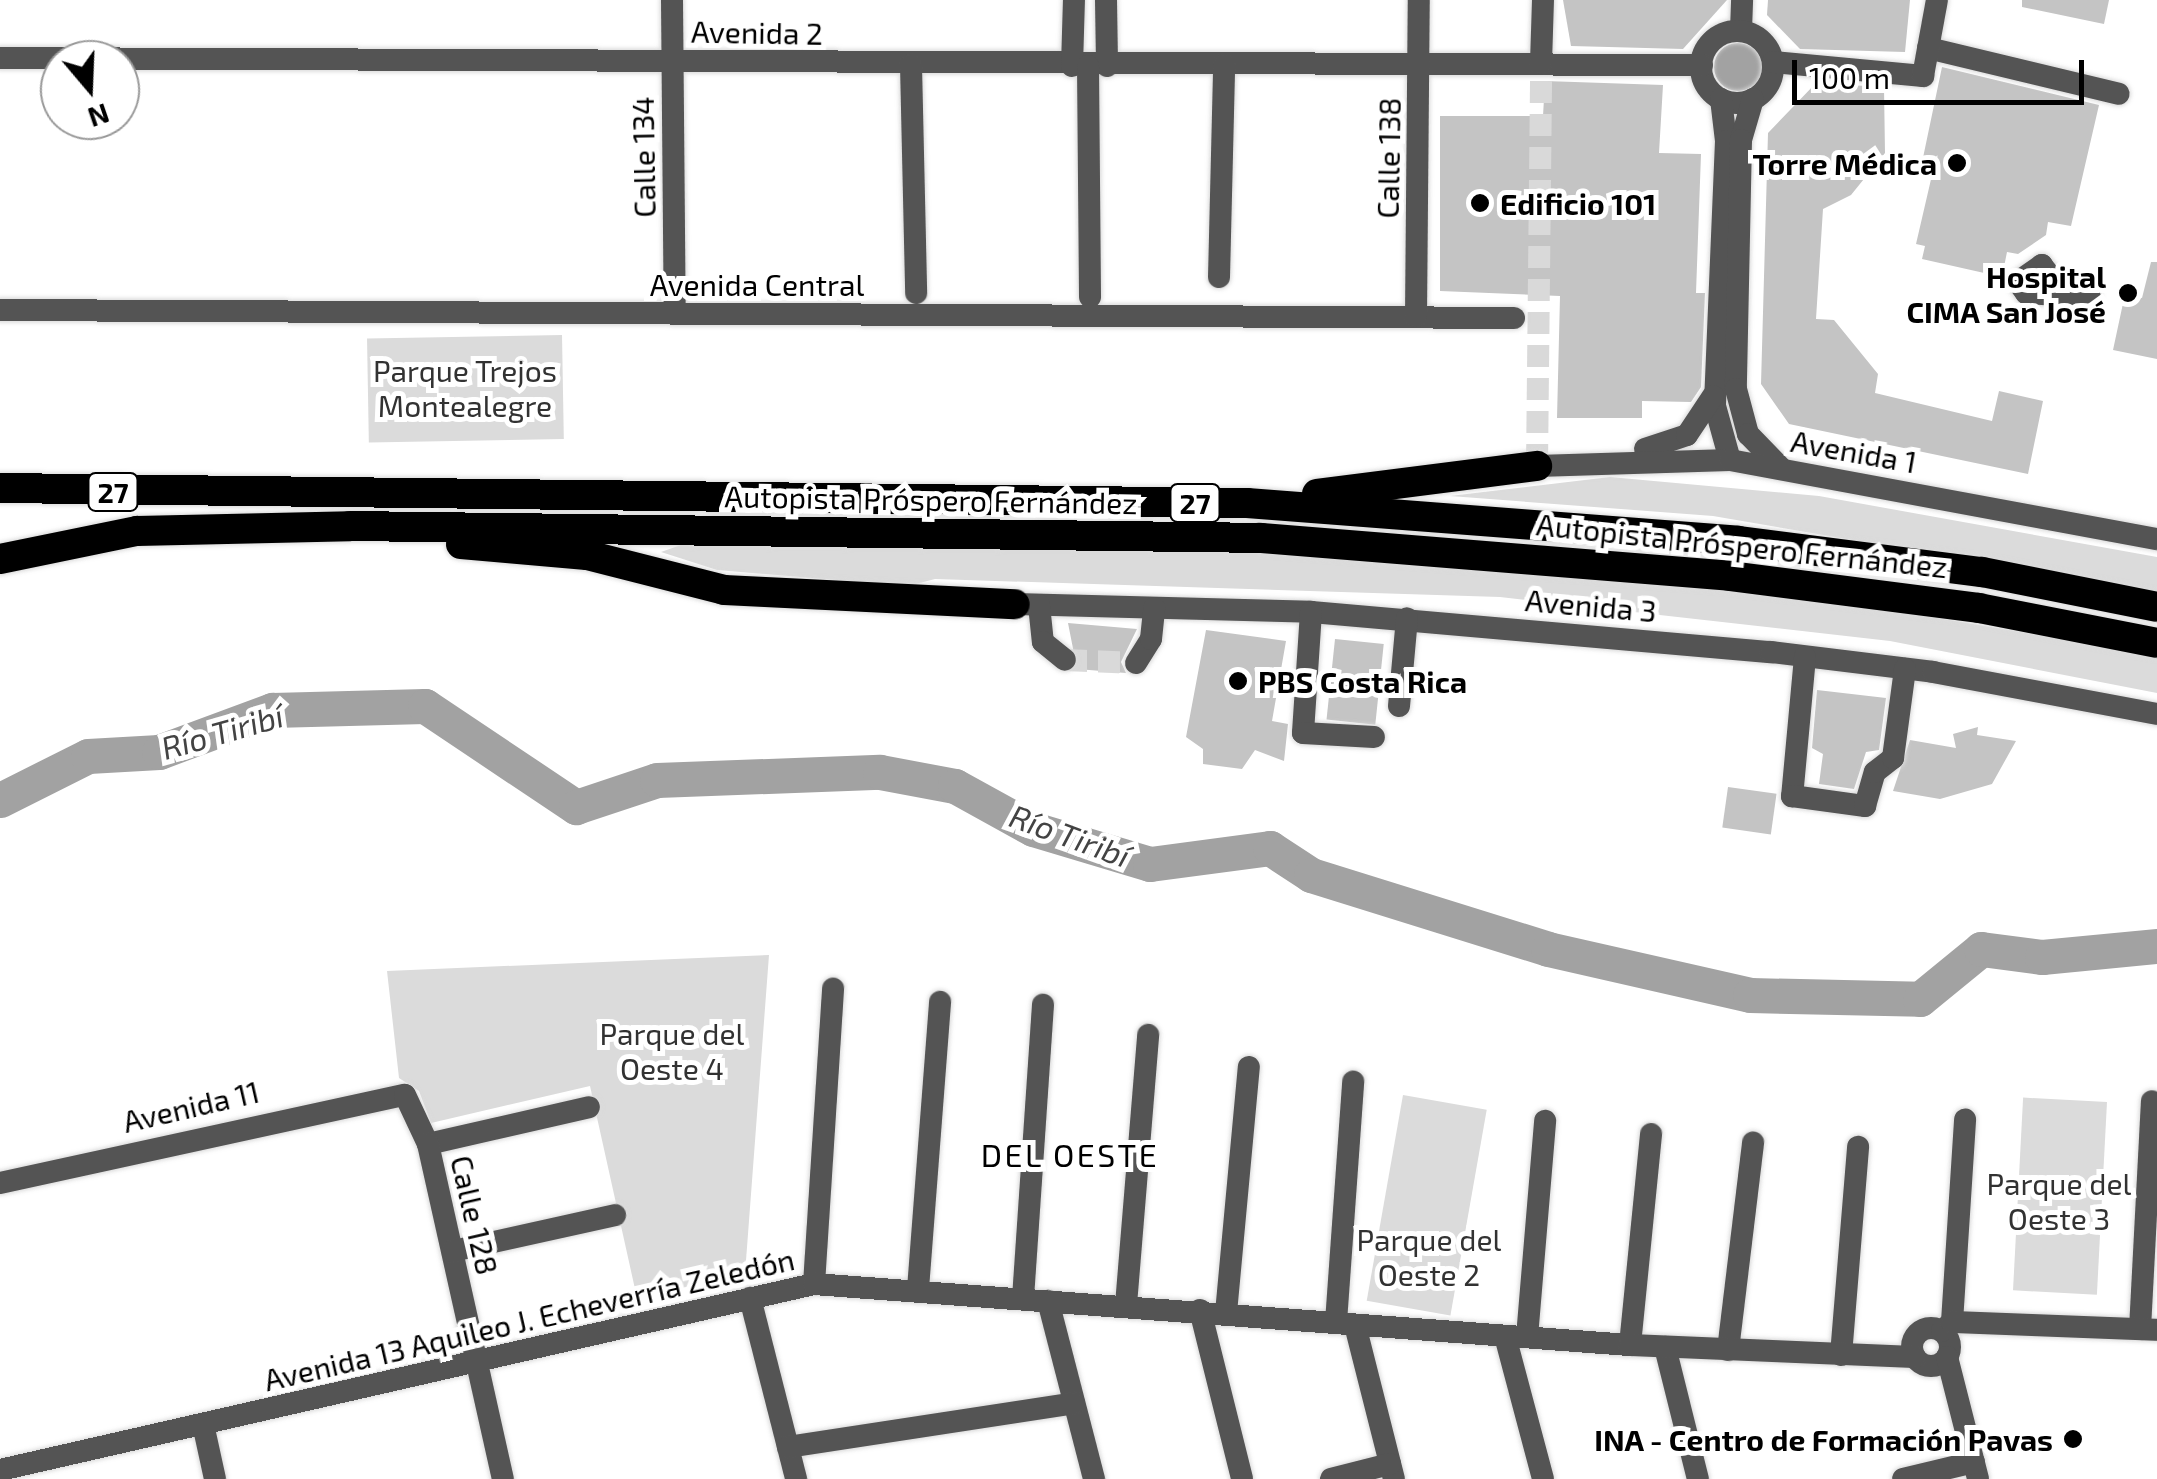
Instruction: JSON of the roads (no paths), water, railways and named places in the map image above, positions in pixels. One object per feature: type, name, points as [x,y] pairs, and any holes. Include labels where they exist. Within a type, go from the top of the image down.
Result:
[{"type":"highway","points":[[1247,504],[1537,466]]},
{"type":"highway","name":"Autopista Próspero Fernández","points":[[0,488],[1247,504],[1738,541],[1982,572],[2157,607]]},
{"type":"highway","points":[[350,526],[587,555],[724,590],[1027,604]]},
{"type":"highway","name":"Autopista Próspero Fernández","points":[[0,559],[138,531],[350,526],[1429,547],[1979,608],[2157,642]]},
{"type":"street","name":"Calle 134","points":[[672,0],[675,314]]},
{"type":"street","points":[[1074,0],[1089,66],[1090,297]]},
{"type":"street","points":[[1089,66],[1106,0]]},
{"type":"street","name":"Calle 138","points":[[1416,316],[1419,0]]},
{"type":"street","points":[[1541,63],[1544,0]]},
{"type":"street","points":[[1741,31],[1742,0]]},
{"type":"street","points":[[1774,62],[1924,76],[1936,0]]},
{"type":"street","points":[[1730,460],[1716,386],[1726,141],[1721,98],[1702,65],[1714,40],[1741,31],[1762,40],[1774,62],[1769,84],[1752,99],[1741,140],[1736,388],[1748,434],[1781,468]]},
{"type":"street","points":[[1928,48],[2119,94]]},
{"type":"street","name":"Avenida 2","points":[[0,58],[1089,66],[1702,65]]},
{"type":"street","points":[[910,65],[916,293]]},
{"type":"street","points":[[1219,277],[1224,65]]},
{"type":"street","points":[[1721,98],[1752,99]]},
{"type":"street","points":[[2062,291],[2090,297]]},
{"type":"street","name":"Avenida Central","points":[[0,310],[1514,318]]},
{"type":"street","points":[[1577,459],[1666,446],[1701,422],[1716,386]]},
{"type":"street","name":"Avenida 1","points":[[1537,466],[1577,459],[1730,460],[2157,539]]},
{"type":"street","points":[[1027,604],[1043,642],[1065,660]]},
{"type":"street","name":"Avenida 3","points":[[1027,604],[1406,618],[1805,656],[1904,669],[2157,714]]},
{"type":"street","points":[[1136,664],[1151,640],[1154,608]]},
{"type":"street","points":[[1311,612],[1303,733],[1374,738]]},
{"type":"street","points":[[1399,706],[1406,618]]},
{"type":"street","points":[[1805,656],[1792,796],[1864,806],[1875,772],[1893,758],[1904,669]]},
{"type":"street","points":[[814,1284],[833,989]]},
{"type":"street","points":[[918,1289],[940,1002]]},
{"type":"street","points":[[1023,1298],[1043,1005]]},
{"type":"street","points":[[1126,1305],[1148,1035]]},
{"type":"street","points":[[1226,1313],[1250,1067]]},
{"type":"street","points":[[1331,1479],[1392,1472],[1345,1323],[1353,1082]]},
{"type":"street","name":"Calle 128","points":[[397,1092],[416,1105],[428,1144],[503,1479]]},
{"type":"street","name":"Avenida 11","points":[[0,1183],[397,1092]]},
{"type":"street","points":[[1914,1357],[1918,1333],[1946,1327],[2148,1330],[2152,1101]]},
{"type":"street","points":[[428,1144],[589,1107]]},
{"type":"street","points":[[1903,1479],[1976,1470],[1947,1357],[1946,1327],[1965,1120]]},
{"type":"street","points":[[1543,1479],[1516,1337],[1545,1122]]},
{"type":"street","points":[[1630,1345],[1650,1134]]},
{"type":"street","points":[[1728,1350],[1752,1142]]},
{"type":"street","points":[[1841,1355],[1858,1147]]},
{"type":"street","points":[[453,1251],[615,1215]]},
{"type":"street","name":"Avenida 13 Aquileo J. Echeverría Zeledón","points":[[0,1470],[814,1284],[1630,1345],[1914,1357],[1930,1366],[1947,1357]]},
{"type":"street","points":[[750,1298],[796,1479]]},
{"type":"street","points":[[1048,1301],[1094,1479]]},
{"type":"street","points":[[1200,1310],[1242,1479]]},
{"type":"street","points":[[1665,1347],[1698,1479]]},
{"type":"street","points":[[788,1447],[1074,1403]]},
{"type":"street","points":[[203,1424],[215,1479]]},
{"type":"waterway","name":"Río Tiribí","points":[[0,800],[88,756],[159,752],[272,710],[425,706],[576,807],[657,780],[880,772],[955,786],[1033,829],[1150,864],[1270,848],[1311,875],[1548,949],[1750,995],[1920,999],[1981,949],[2042,957],[2157,946]]},
{"type":"tunnel","points":[[1537,466],[1541,63]]},
{"type":"tunnel","points":[[1065,660],[1136,663]]},
{"type":"place","name":"Torre Médica","points":[[1957,163]]},
{"type":"place","name":"Edificio 101","points":[[1480,203]]},
{"type":"place","name":"Hospital CIMA San José","points":[[2128,293]]},
{"type":"place","name":"PBS Costa Rica","points":[[1238,681]]},
{"type":"place","name":"INA - Centro de Formación Pavas","points":[[2073,1439]]},
{"type":"district","name":"DEL OESTE","points":[[1070,1154]]},
{"type":"park label","name":"Parque Trejos Montealegre","points":[[465,387]]},
{"type":"park label","name":"Parque del Oeste 4","points":[[672,1050]]},
{"type":"park label","name":"Parque del Oeste 3","points":[[2059,1200]]},
{"type":"park label","name":"Parque del Oeste 2","points":[[1429,1256]]}]
